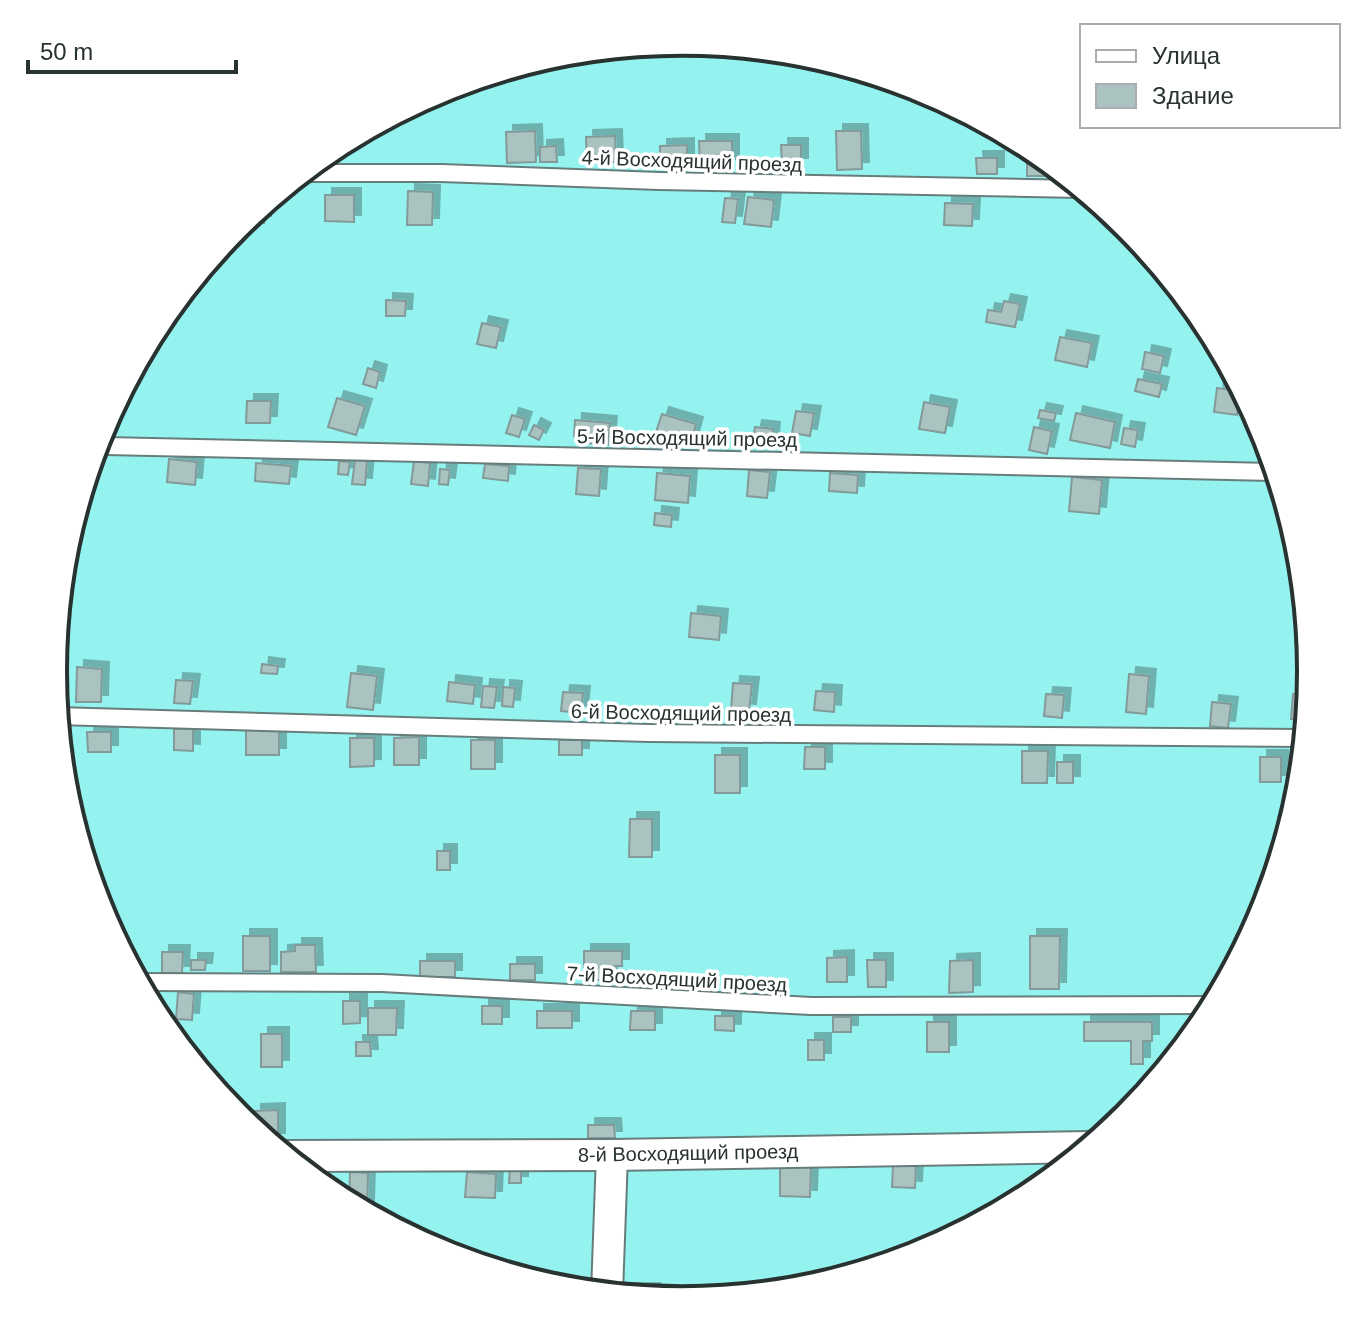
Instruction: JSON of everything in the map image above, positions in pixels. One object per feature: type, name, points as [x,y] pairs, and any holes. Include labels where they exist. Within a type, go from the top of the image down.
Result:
[{"type":"street","name":"8-й Восходящий проезд","points":[[304,1156],[612,1155],[1070,1147]]},
{"type":"street","points":[[607,1282],[612,1155]]},
{"type":"lane","name":"4-й Восходящий проезд","points":[[322,173],[441,173],[690,182],[1063,189]]},
{"type":"lane","name":"5-й Восходящий проезд","points":[[110,446],[1264,472]]},
{"type":"lane","name":"6-й Восходящий проезд","points":[[69,716],[664,733],[1293,738]]},
{"type":"lane","name":"7-й Восходящий проезд","points":[[152,982],[382,983],[811,1006],[1198,1005]]},
{"type":"shaded area","points":[[642,57],[722,57],[762,61],[841,77],[954,119],[990,138],[1056,183],[1117,236],[1144,266],[1170,297],[1215,364],[1234,399],[1264,473],[1276,512],[1292,591],[1296,631],[1296,711],[1292,751],[1276,830],[1234,943],[1215,979],[1170,1045],[1117,1106],[1087,1133],[1056,1159],[989,1204],[954,1223],[880,1253],[841,1265],[762,1281],[722,1285],[642,1285],[602,1281],[523,1265],[410,1223],[374,1204],[308,1159],[247,1106],[220,1076],[194,1045],[149,978],[130,943],[100,869],[88,830],[72,751],[68,711],[68,631],[72,591],[88,512],[130,399],[149,363],[194,297],[247,236],[277,209],[308,183],[375,138],[410,119],[484,89],[523,77],[602,61]]},
{"type":"building","points":[[535,131],[536,162],[507,163],[506,132]]},
{"type":"building","points":[[836,131],[861,131],[862,169],[837,170]]},
{"type":"building","points":[[615,136],[616,162],[587,163],[586,137]]},
{"type":"building","points":[[699,141],[732,141],[732,166],[700,167]]},
{"type":"building","points":[[687,145],[687,163],[660,164],[660,146]]},
{"type":"building","points":[[781,145],[801,145],[801,165],[782,166]]},
{"type":"building","points":[[556,146],[557,162],[540,162],[540,147]]},
{"type":"building","points":[[976,158],[997,158],[997,174],[977,174]]},
{"type":"building","points":[[1027,162],[1046,176],[1027,176]]},
{"type":"building","points":[[408,191],[433,192],[432,225],[407,225]]},
{"type":"building","points":[[325,195],[354,195],[354,222],[325,221]]},
{"type":"building","points":[[748,197],[774,200],[771,227],[744,224]]},
{"type":"building","points":[[725,198],[738,199],[735,223],[722,222]]},
{"type":"building","points":[[945,203],[973,204],[972,226],[944,225]]},
{"type":"building","points":[[386,300],[406,301],[405,316],[386,316]]},
{"type":"building","points":[[1004,301],[1020,304],[1015,327],[986,322],[988,310],[1001,312]]},
{"type":"building","points":[[482,323],[501,327],[496,348],[477,344]]},
{"type":"building","points":[[1060,337],[1092,343],[1087,367],[1055,360]]},
{"type":"building","points":[[1145,352],[1164,356],[1160,373],[1142,369]]},
{"type":"building","points":[[368,368],[380,372],[376,388],[363,384]]},
{"type":"building","points":[[1138,379],[1162,384],[1159,397],[1135,391]]},
{"type":"building","points":[[1217,388],[1229,390],[1238,408],[1237,415],[1214,412]]},
{"type":"building","points":[[337,398],[365,406],[356,435],[328,427]]},
{"type":"building","points":[[247,401],[271,401],[270,423],[246,423]]},
{"type":"building","points":[[924,402],[950,407],[945,433],[919,429]]},
{"type":"building","points":[[1040,410],[1056,413],[1054,421],[1038,418]]},
{"type":"building","points":[[796,411],[814,413],[810,436],[792,433]]},
{"type":"building","points":[[1076,413],[1115,422],[1110,448],[1070,440]]},
{"type":"building","points":[[662,414],[696,424],[690,446],[655,435]]},
{"type":"building","points":[[512,415],[525,419],[519,437],[506,433]]},
{"type":"building","points":[[575,420],[610,423],[608,445],[588,443],[589,437],[574,436]]},
{"type":"building","points":[[534,425],[544,430],[539,440],[529,435]]},
{"type":"building","points":[[755,427],[773,429],[772,440],[753,437]]},
{"type":"building","points":[[1034,427],[1052,431],[1047,454],[1029,450]]},
{"type":"building","points":[[1124,428],[1138,430],[1135,447],[1121,444]]},
{"type":"building","points":[[169,459],[197,462],[195,485],[167,482]]},
{"type":"building","points":[[355,460],[367,461],[365,485],[352,484]]},
{"type":"building","points":[[339,461],[350,462],[348,475],[338,474]]},
{"type":"building","points":[[414,461],[430,463],[428,486],[411,484]]},
{"type":"building","points":[[256,463],[291,466],[289,484],[255,481]]},
{"type":"building","points":[[485,464],[509,466],[508,481],[483,478]]},
{"type":"building","points":[[578,468],[601,469],[599,496],[576,494]]},
{"type":"building","points":[[440,469],[450,470],[448,485],[439,484]]},
{"type":"building","points":[[749,470],[770,472],[767,498],[747,496]]},
{"type":"building","points":[[657,473],[690,476],[688,503],[655,500]]},
{"type":"building","points":[[830,473],[858,475],[857,493],[829,491]]},
{"type":"building","points":[[1072,477],[1102,480],[1099,514],[1069,511]]},
{"type":"building","points":[[655,513],[672,515],[671,527],[654,525]]},
{"type":"building","points":[[691,613],[721,616],[719,640],[689,637]]},
{"type":"building","points":[[262,664],[278,666],[277,674],[261,673]]},
{"type":"building","points":[[77,667],[102,669],[101,702],[76,702]]},
{"type":"building","points":[[351,673],[377,676],[373,710],[347,707]]},
{"type":"building","points":[[1129,674],[1149,676],[1146,714],[1126,712]]},
{"type":"building","points":[[176,680],[193,681],[190,704],[174,703]]},
{"type":"building","points":[[449,682],[475,685],[473,704],[447,701]]},
{"type":"building","points":[[733,683],[752,684],[749,711],[731,710]]},
{"type":"building","points":[[483,686],[497,687],[494,708],[481,707]]},
{"type":"building","points":[[503,687],[515,688],[513,707],[502,706]]},
{"type":"building","points":[[816,691],[835,692],[834,712],[814,710]]},
{"type":"building","points":[[563,692],[583,693],[581,713],[561,711]]},
{"type":"building","points":[[1046,694],[1064,695],[1062,718],[1044,716]]},
{"type":"building","points":[[1293,694],[1296,694],[1295,719],[1291,719]]},
{"type":"building","points":[[1212,702],[1231,704],[1228,728],[1210,726]]},
{"type":"building","points":[[174,729],[193,729],[193,751],[174,750]]},
{"type":"building","points":[[246,730],[279,731],[279,755],[246,755]]},
{"type":"building","points":[[87,732],[111,732],[111,752],[88,752]]},
{"type":"building","points":[[419,737],[419,765],[394,765],[394,738]]},
{"type":"building","points":[[350,738],[374,738],[374,766],[350,767]]},
{"type":"building","points":[[471,740],[495,740],[495,769],[471,769]]},
{"type":"building","points":[[559,740],[582,740],[582,755],[559,755]]},
{"type":"building","points":[[805,747],[825,747],[825,769],[804,769]]},
{"type":"building","points":[[1022,751],[1048,751],[1047,783],[1022,783]]},
{"type":"building","points":[[715,755],[740,755],[740,793],[715,793]]},
{"type":"building","points":[[1260,757],[1281,757],[1281,782],[1260,782]]},
{"type":"building","points":[[1057,762],[1073,762],[1073,783],[1057,783]]},
{"type":"building","points":[[630,819],[652,819],[652,857],[629,857]]},
{"type":"building","points":[[437,851],[450,851],[450,870],[437,870]]},
{"type":"building","points":[[243,936],[270,936],[270,971],[243,971]]},
{"type":"building","points":[[1030,936],[1060,936],[1059,989],[1030,989]]},
{"type":"building","points":[[295,945],[315,945],[316,972],[281,972],[281,952],[295,951]]},
{"type":"building","points":[[584,951],[622,951],[622,966],[610,966],[610,980],[584,980]]},
{"type":"building","points":[[162,952],[183,952],[182,973],[162,973]]},
{"type":"building","points":[[847,957],[847,982],[827,982],[827,958]]},
{"type":"building","points":[[191,960],[206,960],[205,970],[191,970]]},
{"type":"building","points":[[867,960],[886,960],[886,987],[868,987]]},
{"type":"building","points":[[973,960],[973,992],[949,993],[950,961]]},
{"type":"building","points":[[420,961],[455,961],[455,977],[420,977]]},
{"type":"building","points":[[510,964],[535,964],[535,980],[510,980]]},
{"type":"building","points":[[178,992],[194,994],[192,1020],[176,1019]]},
{"type":"building","points":[[343,1001],[360,1001],[360,1023],[343,1024]]},
{"type":"building","points":[[482,1006],[502,1006],[502,1024],[482,1024]]},
{"type":"building","points":[[368,1008],[397,1008],[396,1035],[368,1035]]},
{"type":"building","points":[[537,1011],[572,1011],[572,1028],[537,1028]]},
{"type":"building","points":[[631,1011],[655,1011],[655,1030],[630,1030]]},
{"type":"building","points":[[715,1016],[734,1016],[734,1031],[715,1030]]},
{"type":"building","points":[[833,1017],[851,1017],[851,1032],[833,1032]]},
{"type":"building","points":[[927,1022],[949,1022],[949,1052],[927,1052]]},
{"type":"building","points":[[1084,1022],[1152,1022],[1152,1041],[1143,1041],[1143,1064],[1131,1064],[1131,1041],[1084,1041]]},
{"type":"building","points":[[261,1034],[282,1034],[282,1067],[261,1067]]},
{"type":"building","points":[[808,1040],[824,1040],[824,1060],[808,1060]]},
{"type":"building","points":[[356,1042],[370,1042],[371,1056],[356,1056]]},
{"type":"building","points":[[278,1110],[278,1134],[254,1112]]},
{"type":"building","points":[[588,1125],[614,1125],[615,1138],[588,1138]]},
{"type":"building","points":[[893,1165],[916,1165],[915,1188],[892,1187]]},
{"type":"building","points":[[780,1166],[811,1166],[810,1197],[780,1196]]},
{"type":"building","points":[[510,1167],[521,1168],[521,1183],[509,1183]]},
{"type":"building","points":[[350,1172],[368,1173],[367,1200],[349,1188]]},
{"type":"building","points":[[467,1172],[496,1174],[495,1198],[465,1197]]}]
